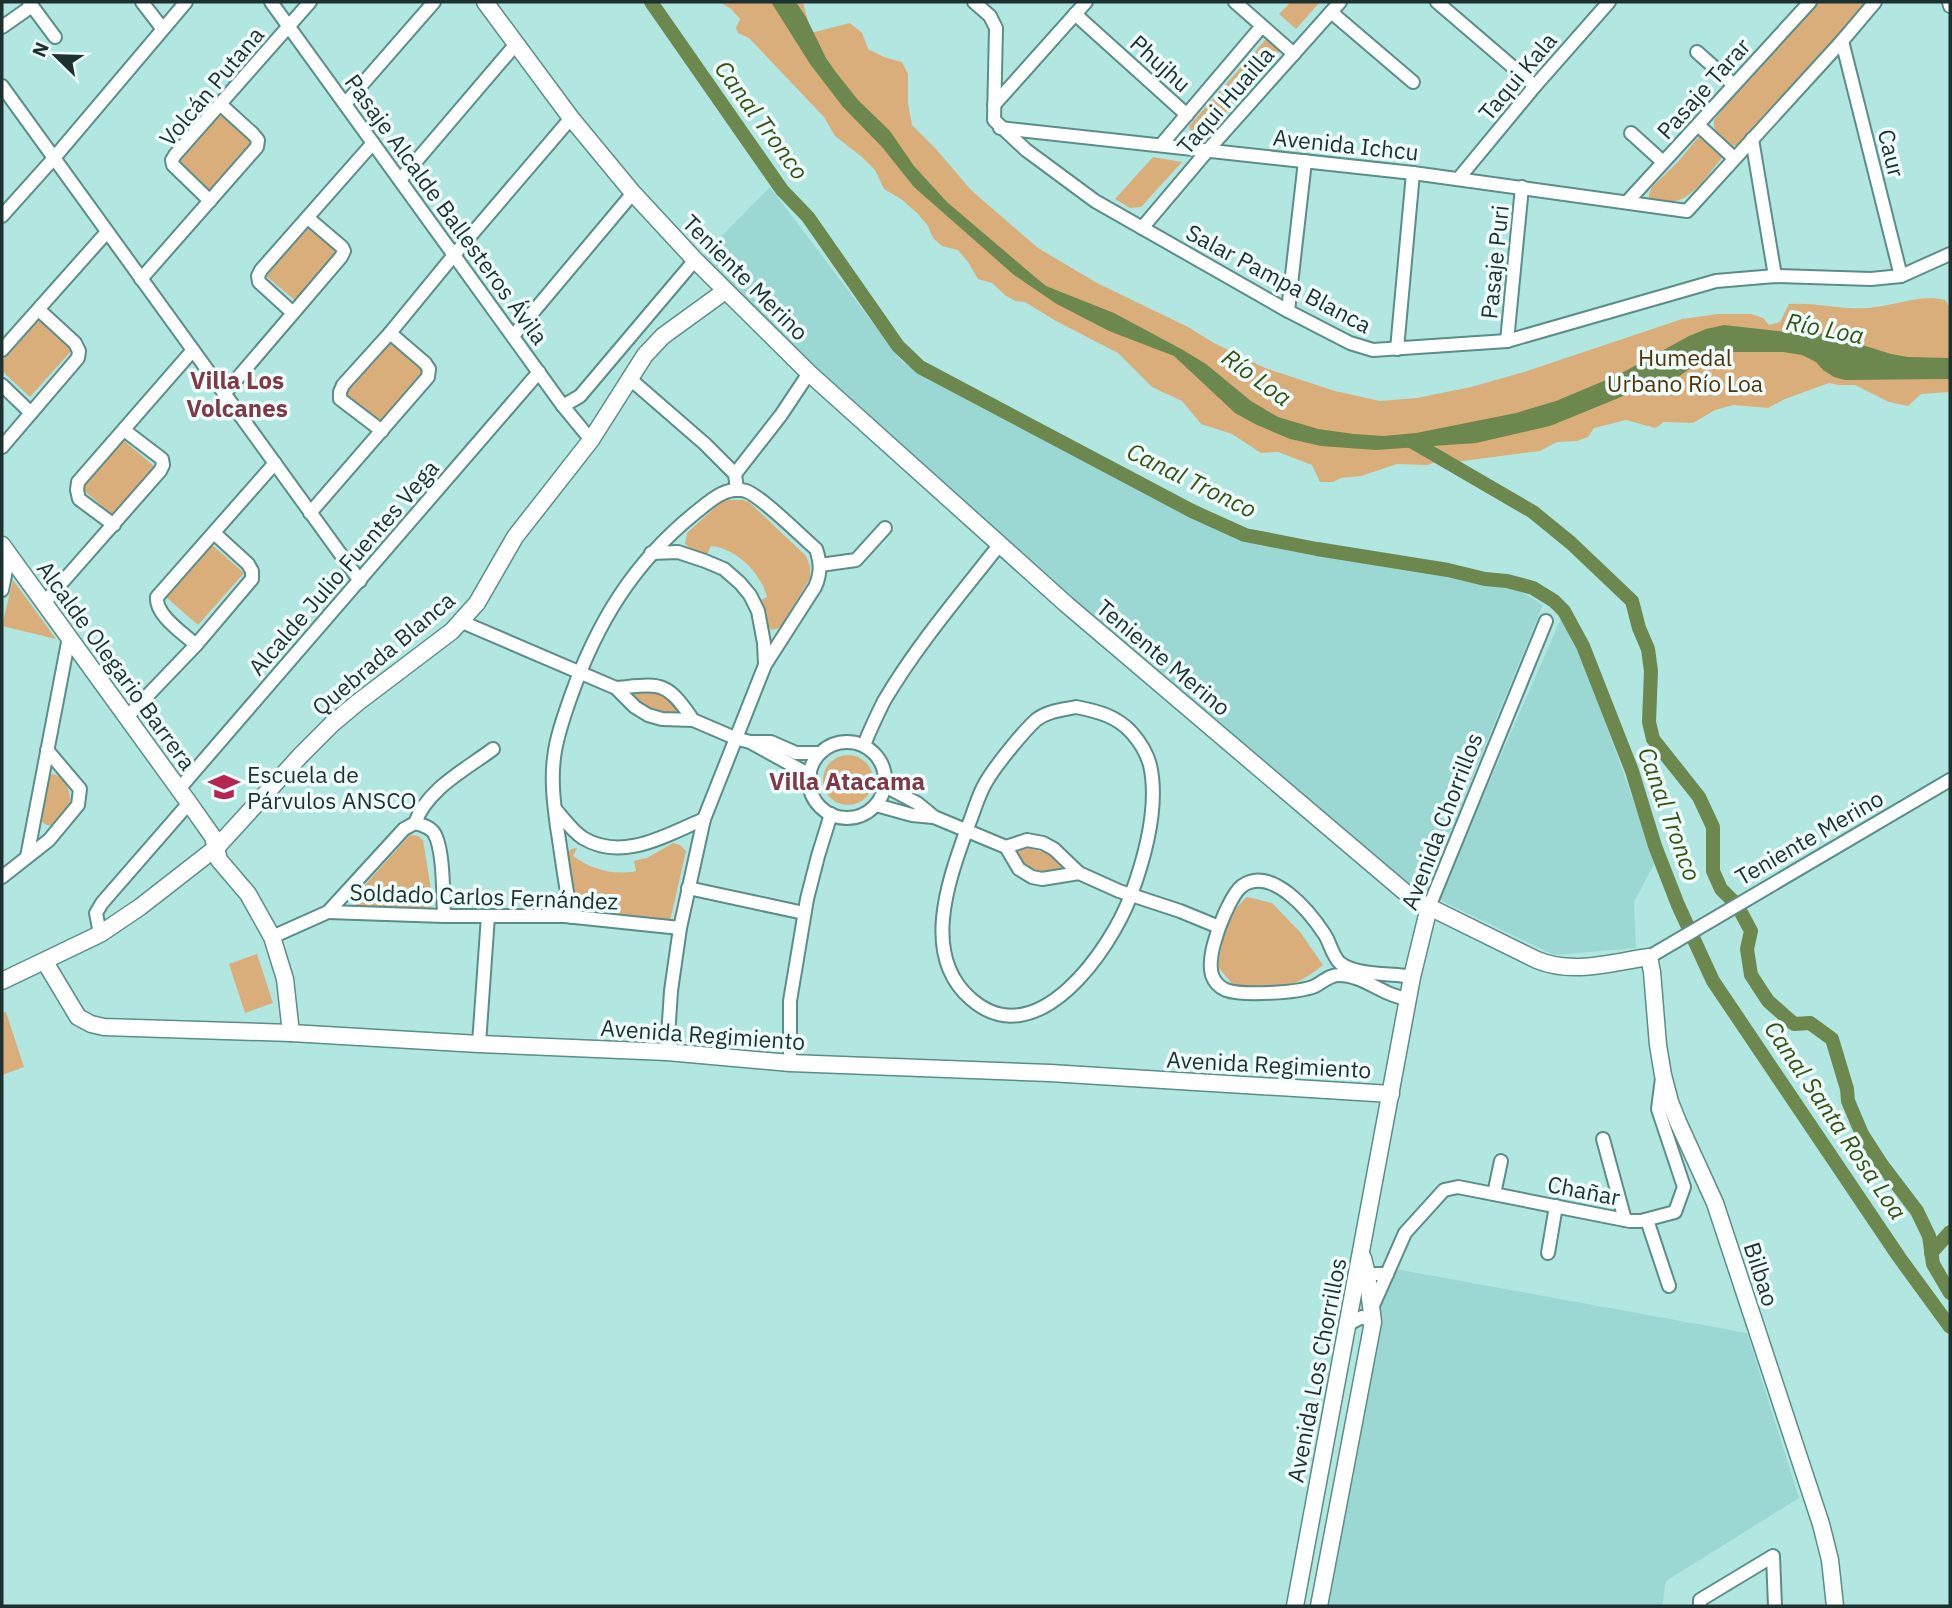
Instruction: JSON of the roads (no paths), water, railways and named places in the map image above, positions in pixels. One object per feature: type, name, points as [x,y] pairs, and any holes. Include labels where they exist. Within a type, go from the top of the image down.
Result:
[{"type":"street","points":[[142,2],[162,28]]},
{"type":"street","points":[[2,216],[186,2]]},
{"type":"street","name":"Pasaje Alcalde Ballesteros Ávila","points":[[271,2],[563,406],[591,440]]},
{"type":"street","name":"Volcán Putana","points":[[210,201],[173,165],[172,160],[310,2]]},
{"type":"street","points":[[345,104],[434,2]]},
{"type":"street","name":"Teniente Merino","points":[[485,2],[570,118],[634,193],[725,292],[809,373],[1066,604],[1402,890],[1429,907],[1553,966],[1580,967],[1649,957],[1950,780]]},
{"type":"street","points":[[974,2],[985,10],[996,29],[994,120],[1000,128]]},
{"type":"street","points":[[994,105],[1086,2]]},
{"type":"street","points":[[1235,2],[1293,54]]},
{"type":"street","name":"Taqui Huailla","points":[[1142,228],[1340,2]]},
{"type":"street","points":[[1437,2],[1535,86]]},
{"type":"street","name":"Taqui Kala","points":[[1459,178],[1609,2]]},
{"type":"street","points":[[1698,125],[1734,158],[1875,2]]},
{"type":"street","points":[[2,27],[31,4],[55,37]]},
{"type":"street","name":"Pasaje Tarar","points":[[1627,202],[1734,85],[1803,4]]},
{"type":"street","points":[[1331,12],[1413,82]]},
{"type":"street","name":"Phujhu","points":[[1075,14],[1187,115]]},
{"type":"street","name":"Taqui Huailla","points":[[1161,145],[1262,26]]},
{"type":"street","name":"Caur","points":[[1842,41],[1901,276]]},
{"type":"street","points":[[400,180],[516,44]]},
{"type":"street","points":[[1697,51],[1734,85]]},
{"type":"street","points":[[2,86],[360,581]]},
{"type":"street","points":[[141,279],[257,147],[258,140],[253,134],[220,104]]},
{"type":"street","points":[[382,431],[340,398],[343,385],[390,333],[570,118]]},
{"type":"street","name":"Salar Pampa Blanca","points":[[1000,128],[1095,201],[1288,311],[1350,343],[1373,350],[1507,341],[1716,281],[1775,276],[1871,279],[1901,276],[1950,254]]},
{"type":"street","name":"Avenida Ichcu","points":[[1000,128],[1459,178],[1686,211],[1734,158]]},
{"type":"street","points":[[1631,133],[1663,162]]},
{"type":"street","points":[[1752,139],[1775,276]]},
{"type":"street","points":[[293,313],[259,282],[258,276],[373,143]]},
{"type":"street","points":[[1288,311],[1306,161]]},
{"type":"street","points":[[1397,349],[1413,173]]},
{"type":"street","name":"Pasaje Puri","points":[[1507,341],[1522,187]]},
{"type":"street","points":[[513,336],[634,193]]},
{"type":"street","points":[[224,394],[344,251],[308,218]]},
{"type":"street","points":[[2,350],[107,232]]},
{"type":"street","points":[[563,406],[580,396],[695,260]]},
{"type":"street","name":"Quebrada Blanca","points":[[2,981],[100,933],[140,907],[217,847],[331,724],[462,622],[477,603],[515,537],[591,440],[645,355],[663,336],[725,292]]},
{"type":"street","points":[[2,447],[78,358],[79,351],[75,343],[38,310]]},
{"type":"street","points":[[310,513],[428,377],[429,369],[425,363],[390,333]]},
{"type":"street","points":[[114,525],[79,499],[76,489],[78,482],[193,350]]},
{"type":"street","name":"Alcalde Julio Fuentes Vega","points":[[179,789],[539,372]]},
{"type":"street","points":[[735,474],[781,415],[809,373]]},
{"type":"street","points":[[629,378],[735,474],[737,490]]},
{"type":"street","points":[[2,385],[31,413]]},
{"type":"street","points":[[44,603],[163,466],[162,459],[124,430]]},
{"type":"street","points":[[196,645],[160,612],[156,604],[157,597],[275,463]]},
{"type":"street","points":[[572,917],[553,807],[554,757],[565,712],[579,674],[597,634],[625,587],[650,553],[717,495],[737,490],[748,491],[816,549],[820,576],[765,665],[704,819],[680,928],[671,990],[667,1052]]},
{"type":"street","points":[[820,565],[856,560],[885,527]]},
{"type":"street","points":[[127,717],[196,645],[252,579],[252,570],[248,564],[214,533]]},
{"type":"street","points":[[864,745],[899,676],[930,632],[1000,544]]},
{"type":"street","points":[[2,590],[5,550]]},
{"type":"street","name":"Alcalde Olegario Barrera","points":[[5,550],[190,803],[213,837],[219,860],[248,894],[272,937],[285,979],[291,1033]]},
{"type":"street","points":[[650,553],[678,552],[724,569],[740,583],[758,611],[765,665]]},
{"type":"street","name":"Avenida Chorrillos","points":[[1361,1251],[1412,977],[1429,907],[1546,621]]},
{"type":"street","points":[[462,622],[616,688],[635,707],[648,715],[662,719],[692,720],[750,742],[810,775]]},
{"type":"street","points":[[27,857],[69,637]]},
{"type":"street","points":[[616,688],[651,685],[668,689],[678,698],[692,720]]},
{"type":"street","points":[[1076,707],[1113,717],[1132,732],[1150,765],[1150,818],[1145,850],[1131,895],[1115,927],[1087,969],[1064,993],[1041,1008],[1022,1015],[992,1012],[975,1003],[960,989],[948,970],[943,952],[942,928],[948,890],[984,783],[1037,720],[1052,711],[1076,707]]},
{"type":"street","points":[[750,742],[771,742],[796,753],[820,753]]},
{"type":"street","points":[[841,742],[864,745],[874,752],[885,774],[885,786],[881,796],[876,805],[855,817],[843,818],[831,814],[821,808],[810,787],[813,763],[820,753],[841,742]]},
{"type":"street","points":[[272,937],[328,912],[404,829],[415,823],[419,810],[432,794],[493,749]]},
{"type":"street","points":[[2,877],[49,840],[78,805],[80,789],[47,750]]},
{"type":"street","points":[[885,786],[917,803],[934,817],[1006,847],[1019,869],[1032,877],[1042,879],[1079,873]]},
{"type":"street","points":[[100,933],[96,913],[102,904],[190,803]]},
{"type":"street","points":[[876,805],[912,815],[934,817]]},
{"type":"street","points":[[553,807],[582,838],[618,849],[656,841],[704,819]]},
{"type":"street","points":[[790,1063],[790,1001],[804,912],[831,814]]},
{"type":"street","points":[[415,823],[434,833],[440,851],[444,916]]},
{"type":"street","points":[[1006,847],[1027,840],[1043,843],[1054,849],[1079,873],[1219,927]]},
{"type":"street","points":[[1409,1000],[1355,977],[1332,976],[1314,986],[1285,992],[1237,992],[1226,990],[1214,980],[1210,971],[1219,927],[1239,889],[1257,881],[1268,881],[1289,893],[1325,936],[1338,961],[1347,967],[1365,972],[1395,973],[1412,977]]},
{"type":"street","points":[[688,888],[804,912]]},
{"type":"street","name":"Soldado Carlos Fernández","points":[[328,912],[572,917],[680,928]]},
{"type":"street","points":[[480,1044],[488,916]]},
{"type":"street","name":"Bilbao","points":[[1649,957],[1663,1075],[1678,1122],[1715,1203],[1821,1524],[1830,1560],[1835,1606]]},
{"type":"street","points":[[1332,976],[1338,961]]},
{"type":"street","name":"Avenida Regimiento","points":[[45,962],[78,1017],[104,1027],[291,1033],[667,1052],[790,1063],[1050,1073],[1391,1094]]},
{"type":"street","name":"Chañar","points":[[1372,1316],[1405,1233],[1444,1190],[1458,1187],[1636,1222],[1675,1212],[1684,1187],[1658,1109],[1663,1075]]},
{"type":"street","points":[[1602,1139],[1625,1220]]},
{"type":"street","points":[[1494,1194],[1501,1161]]},
{"type":"street","points":[[1548,1253],[1556,1206]]},
{"type":"street","points":[[1647,1220],[1669,1286]]},
{"type":"street","name":"Avenida Los Chorrillos","points":[[1319,1606],[1372,1316],[1361,1251]]},
{"type":"street","name":"Avenida Los Chorrillos","points":[[1295,1606],[1361,1251]]},
{"type":"street","points":[[1367,1274],[1387,1274]]},
{"type":"street","points":[[1347,1325],[1362,1317],[1372,1316]]},
{"type":"street","points":[[1700,1606],[1700,1600],[1773,1556],[1775,1606]]},
{"type":"waterway","name":"Canal Tronco","points":[[651,2],[782,190],[808,217],[898,346],[920,367],[1192,511],[1245,535],[1507,581],[1533,588],[1564,611],[1583,646],[1632,771],[1655,846],[1678,905],[1713,981],[1899,1257],[1950,1327]]},
{"type":"waterway","name":"Canal Santa Rosa Loa","points":[[1411,441],[1533,512],[1571,543],[1632,601],[1648,649],[1651,671],[1649,722],[1653,739],[1699,797],[1713,827],[1713,871],[1721,889],[1737,905],[1751,931],[1747,949],[1751,975],[1768,1001],[1794,1024],[1810,1023],[1832,1039],[1848,1101],[1862,1134],[1917,1211],[1929,1236],[1933,1264],[1950,1293]]},
{"type":"waterway","points":[[1931,1253],[1950,1232]]},
{"type":"place","name":"Escuela de Párvulos ANSCO","points":[[224,787]]},
{"type":"district","name":"Villa Los Volcanes","points":[[237,394]]},
{"type":"district","name":"Villa Atacama","points":[[847,781]]},
{"type":"water label","name":"Río Loa","points":[[1825,328]]},
{"type":"water label","name":"Río Loa","points":[[1257,377]]},
{"type":"park label","name":"Humedal Urbano Río Loa","points":[[1685,370]]}]
